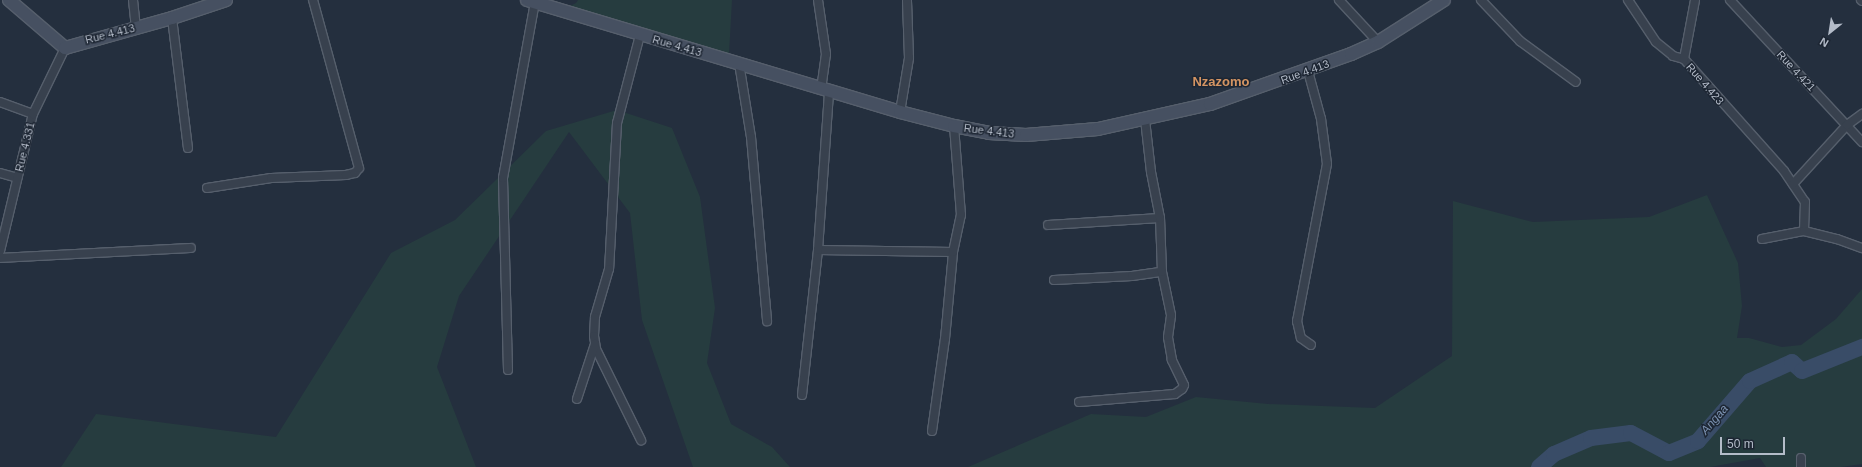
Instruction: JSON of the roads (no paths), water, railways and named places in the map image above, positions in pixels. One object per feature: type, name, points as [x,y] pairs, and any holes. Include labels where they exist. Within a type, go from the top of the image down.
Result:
[{"type":"street","points":[[10,0],[65,48]]},
{"type":"street","points":[[133,0],[136,28]]},
{"type":"street","name":"Rue 4.413","points":[[65,48],[172,18],[226,0]]},
{"type":"street","points":[[207,188],[271,178],[346,175],[355,173],[359,168],[313,0]]},
{"type":"street","points":[[802,395],[818,250],[825,90],[826,54],[818,0]]},
{"type":"street","points":[[900,112],[908,58],[907,0]]},
{"type":"street","points":[[1339,0],[1378,42]]},
{"type":"street","name":"Rue 4.413","points":[[531,1],[900,112],[954,126],[989,133],[1026,135],[1098,129],[1210,104],[1308,72],[1378,42],[1444,0]]},
{"type":"street","points":[[1481,0],[1520,41],[1576,82]]},
{"type":"street","name":"Rue 4.423","points":[[1628,0],[1656,42],[1673,56],[1684,58],[1784,171],[1805,202],[1804,231]]},
{"type":"street","points":[[1684,58],[1696,0]]},
{"type":"street","name":"Rue 4.421","points":[[1730,0],[1862,142]]},
{"type":"street","points":[[508,370],[503,178],[531,1]]},
{"type":"street","points":[[172,18],[188,148]]},
{"type":"street","points":[[577,399],[595,344],[595,317],[609,269],[617,123],[640,35]]},
{"type":"street","name":"Rue 4.331","points":[[0,251],[3,233],[34,114],[65,48]]},
{"type":"street","points":[[739,63],[751,137],[766,320]]},
{"type":"street","points":[[1308,72],[1321,119],[1327,164],[1297,321],[1301,338],[1311,345]]},
{"type":"street","points":[[0,102],[34,114]]},
{"type":"street","points":[[1793,184],[1847,125],[1862,114]]},
{"type":"street","points":[[1079,402],[1175,394],[1182,389],[1184,385],[1172,360],[1168,337],[1170,304],[1162,272],[1160,218],[1151,172],[1145,119]]},
{"type":"street","points":[[932,431],[945,339],[952,252],[961,215],[954,126]]},
{"type":"street","points":[[0,173],[17,178]]},
{"type":"street","points":[[1048,225],[1160,218]]},
{"type":"street","points":[[1762,239],[1804,231],[1838,239],[1862,248]]},
{"type":"street","points":[[0,258],[192,248]]},
{"type":"street","points":[[818,250],[952,252]]},
{"type":"street","points":[[1054,280],[1132,276],[1162,272]]},
{"type":"street","points":[[595,344],[641,440]]},
{"type":"waterway","name":"Angaa","points":[[1539,467],[1554,454],[1591,438],[1631,433],[1669,453],[1698,441],[1750,381],[1792,362],[1802,371],[1862,347]]},
{"type":"district","name":"Nzazomo","points":[[1221,82]]}]
